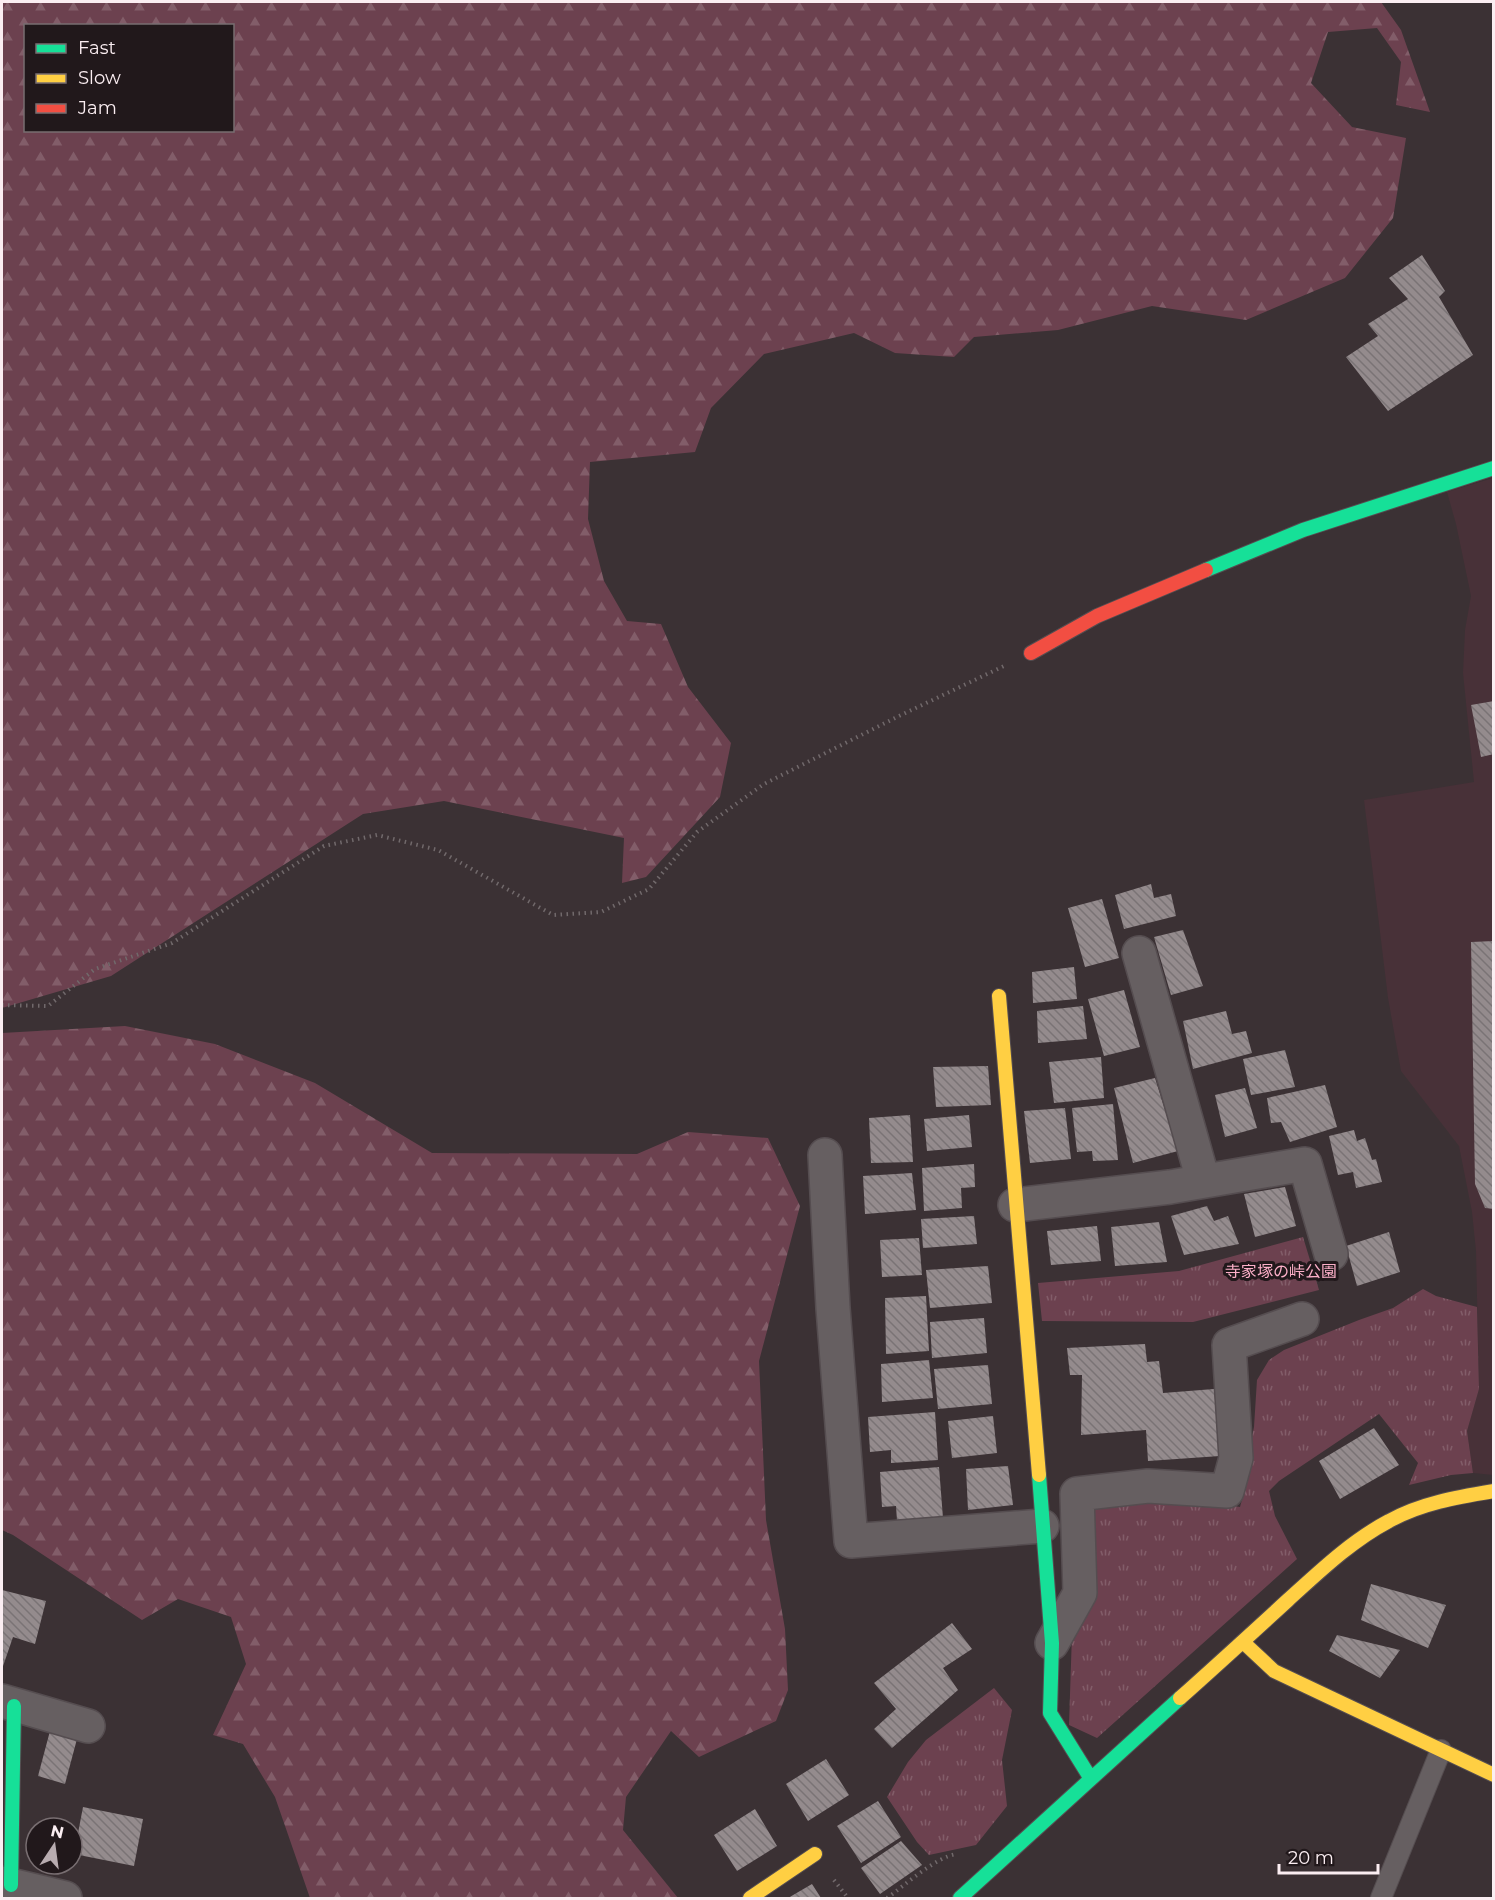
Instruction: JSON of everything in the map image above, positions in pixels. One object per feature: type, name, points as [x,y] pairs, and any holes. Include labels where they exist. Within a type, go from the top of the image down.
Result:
[{"type":"street","points":[[1031,653],[1097,616],[1303,530],[1494,468]]},
{"type":"street","points":[[1139,953],[1203,1180]]},
{"type":"street","points":[[999,996],[1015,1205],[1032,1376],[1052,1643],[1050,1713],[1091,1779]]},
{"type":"street","points":[[825,1155],[833,1308],[851,1541],[1042,1526]]},
{"type":"street","points":[[1015,1205],[1170,1187],[1305,1164],[1331,1254]]},
{"type":"street","points":[[1052,1643],[1080,1593],[1077,1494],[1148,1486],[1227,1491],[1236,1458],[1228,1345],[1302,1319]]},
{"type":"street","points":[[960,1899],[1320,1571],[1371,1531],[1399,1515],[1436,1503],[1494,1491]]},
{"type":"street","points":[[1243,1642],[1274,1671],[1494,1775]]},
{"type":"street","points":[[65,1899],[6,1884],[8,1703],[88,1726]]},
{"type":"street","points":[[750,1899],[815,1854]]},
{"type":"lane","points":[[1380,1899],[1441,1750]]},
{"type":"path","points":[[2,1005],[48,1006],[95,969],[172,943],[324,846],[377,835],[438,850],[553,915],[601,912],[649,889],[697,832],[764,784],[1031,653]]},
{"type":"shaded area","points":[[1493,478],[1493,1475],[1473,1473],[1467,1431],[1479,1389],[1476,1251],[1472,1212],[1459,1146],[1401,1071],[1388,998],[1364,800],[1474,782],[1463,673],[1465,630],[1471,596],[1447,492]]},
{"type":"green space","points":[[2,2],[1381,2],[1401,30],[1430,112],[1396,105],[1401,62],[1377,28],[1328,32],[1311,83],[1352,127],[1406,138],[1393,218],[1345,278],[1246,320],[1152,306],[1058,330],[974,337],[954,357],[895,353],[854,333],[764,354],[711,408],[695,452],[590,462],[588,519],[604,581],[627,621],[661,624],[688,687],[731,743],[720,797],[646,877],[622,883],[624,838],[444,801],[363,814],[111,976],[2,1008]]},
{"type":"green space","points":[[125,1026],[215,1044],[315,1083],[432,1153],[637,1154],[688,1132],[768,1138],[800,1206],[759,1361],[766,1520],[785,1629],[788,1690],[776,1721],[699,1757],[671,1731],[626,1797],[623,1830],[678,1898],[310,1898],[275,1797],[243,1744],[213,1735],[246,1664],[231,1617],[178,1599],[142,1620],[2,1530],[2,1033]]},
{"type":"green space","name":"寺家塚の峠公園","points":[[1303,1237],[1319,1290],[1193,1322],[1042,1321],[1038,1283],[1179,1271]]},
{"type":"green space","points":[[1423,1289],[1436,1296],[1477,1307],[1479,1389],[1467,1431],[1473,1473],[1451,1475],[1409,1485],[1418,1463],[1379,1414],[1279,1481],[1269,1491],[1275,1516],[1297,1559],[1097,1738],[1069,1725],[1072,1634],[1090,1501],[1194,1499],[1240,1507],[1249,1474],[1257,1380],[1269,1360],[1284,1350],[1393,1308]]},
{"type":"green space","points":[[994,1688],[1012,1710],[1002,1760],[1007,1806],[976,1845],[929,1855],[917,1842],[887,1797],[908,1762],[926,1740]]},
{"type":"building","points":[[1422,255],[1445,291],[1439,297],[1473,355],[1388,411],[1346,357],[1378,336],[1368,324],[1408,299],[1389,278]]},
{"type":"building","points":[[1494,701],[1494,754],[1481,757],[1471,705]]},
{"type":"building","points":[[1151,884],[1154,898],[1171,894],[1176,916],[1124,929],[1115,895]]},
{"type":"building","points":[[1102,899],[1119,958],[1085,967],[1068,908]]},
{"type":"building","points":[[1183,930],[1203,986],[1171,995],[1154,937]]},
{"type":"building","points":[[1494,941],[1494,1209],[1485,1208],[1475,1184],[1471,942]]},
{"type":"building","points":[[1074,967],[1077,999],[1033,1003],[1032,972]]},
{"type":"building","points":[[1124,990],[1140,1047],[1104,1056],[1088,999]]},
{"type":"building","points":[[1083,1006],[1087,1039],[1038,1043],[1037,1011]]},
{"type":"building","points":[[1226,1011],[1232,1034],[1246,1031],[1252,1053],[1193,1069],[1183,1021]]},
{"type":"building","points":[[1285,1050],[1295,1087],[1251,1095],[1243,1059]]},
{"type":"building","points":[[1101,1057],[1104,1098],[1054,1103],[1049,1062]]},
{"type":"building","points":[[988,1066],[991,1105],[936,1107],[933,1067]]},
{"type":"building","points":[[1155,1078],[1178,1151],[1133,1163],[1114,1088]]},
{"type":"building","points":[[1325,1085],[1337,1127],[1290,1142],[1281,1122],[1271,1123],[1267,1098]]},
{"type":"building","points":[[1245,1088],[1257,1128],[1225,1137],[1215,1095]]},
{"type":"building","points":[[1113,1104],[1118,1160],[1093,1161],[1092,1151],[1077,1152],[1072,1108]]},
{"type":"building","points":[[1065,1108],[1071,1159],[1030,1163],[1024,1111]]},
{"type":"building","points":[[910,1115],[913,1162],[871,1163],[869,1118]]},
{"type":"building","points":[[969,1115],[972,1147],[927,1151],[924,1119]]},
{"type":"building","points":[[1354,1130],[1357,1141],[1365,1138],[1372,1160],[1376,1159],[1382,1182],[1356,1188],[1353,1172],[1338,1175],[1329,1136]]},
{"type":"building","points":[[974,1164],[975,1187],[961,1188],[962,1208],[924,1211],[922,1168]]},
{"type":"building","points":[[912,1173],[916,1210],[865,1214],[863,1176]]},
{"type":"building","points":[[1285,1187],[1296,1226],[1255,1237],[1244,1194]]},
{"type":"building","points":[[1207,1206],[1214,1221],[1228,1216],[1239,1244],[1184,1255],[1171,1216]]},
{"type":"building","points":[[974,1216],[977,1244],[923,1248],[921,1219]]},
{"type":"building","points":[[1159,1222],[1167,1262],[1115,1266],[1111,1227]]},
{"type":"building","points":[[1097,1226],[1101,1261],[1051,1265],[1047,1231]]},
{"type":"building","points":[[1389,1232],[1400,1272],[1357,1286],[1346,1246]]},
{"type":"building","points":[[919,1238],[922,1275],[882,1277],[880,1240]]},
{"type":"building","points":[[988,1266],[992,1303],[930,1308],[926,1270]]},
{"type":"building","points":[[926,1296],[929,1351],[886,1354],[885,1298]]},
{"type":"building","points":[[984,1318],[987,1353],[932,1358],[930,1322]]},
{"type":"building","points":[[1145,1344],[1147,1362],[1159,1361],[1163,1393],[1214,1389],[1220,1456],[1148,1461],[1146,1430],[1081,1435],[1082,1375],[1070,1375],[1067,1348]]},
{"type":"building","points":[[929,1360],[933,1398],[882,1402],[881,1364]]},
{"type":"building","points":[[988,1365],[992,1404],[938,1409],[934,1369]]},
{"type":"building","points":[[935,1412],[938,1460],[891,1463],[891,1450],[870,1452],[868,1417]]},
{"type":"building","points":[[993,1416],[997,1453],[952,1458],[948,1421]]},
{"type":"building","points":[[1374,1428],[1399,1465],[1340,1499],[1319,1461]]},
{"type":"building","points":[[1008,1466],[1013,1505],[968,1510],[966,1469]]},
{"type":"building","points":[[939,1467],[943,1518],[897,1521],[896,1506],[882,1507],[880,1472]]},
{"type":"building","points":[[1371,1584],[1446,1605],[1428,1648],[1361,1620]]},
{"type":"building","points":[[2,1590],[46,1601],[35,1644],[13,1637],[2,1669]]},
{"type":"building","points":[[952,1623],[972,1649],[943,1668],[958,1690],[892,1748],[874,1729],[896,1709],[874,1683]]},
{"type":"building","points":[[1337,1635],[1400,1650],[1380,1678],[1329,1651]]},
{"type":"building","points":[[50,1731],[77,1739],[65,1784],[38,1776]]},
{"type":"building","points":[[826,1759],[849,1795],[808,1821],[786,1784]]},
{"type":"building","points":[[878,1801],[901,1837],[861,1863],[837,1826]]},
{"type":"building","points":[[83,1807],[143,1819],[134,1866],[84,1856],[84,1816],[81,1816]]},
{"type":"building","points":[[755,1809],[777,1846],[737,1871],[714,1835]]},
{"type":"building","points":[[901,1841],[922,1865],[880,1894],[861,1868]]},
{"type":"building","points":[[812,1884],[821,1898],[788,1898]]},
{"type":"traffic: fast","points":[[1206,570],[1303,530],[1494,468]]},
{"type":"traffic: fast","points":[[1039,1475],[1052,1643],[1050,1713],[1091,1779]]},
{"type":"traffic: fast","points":[[960,1898],[1180,1698]]},
{"type":"traffic: fast","points":[[11,1885],[14,1706]]},
{"type":"traffic: slow","points":[[999,996],[1039,1475]]},
{"type":"traffic: slow","points":[[1180,1698],[1324,1568],[1375,1529],[1401,1515],[1427,1505],[1494,1491]]},
{"type":"traffic: slow","points":[[1243,1642],[1274,1671],[1494,1775]]},
{"type":"traffic: slow","points":[[750,1898],[815,1854]]},
{"type":"traffic: jam","points":[[1031,653],[1097,616],[1206,570]]}]
